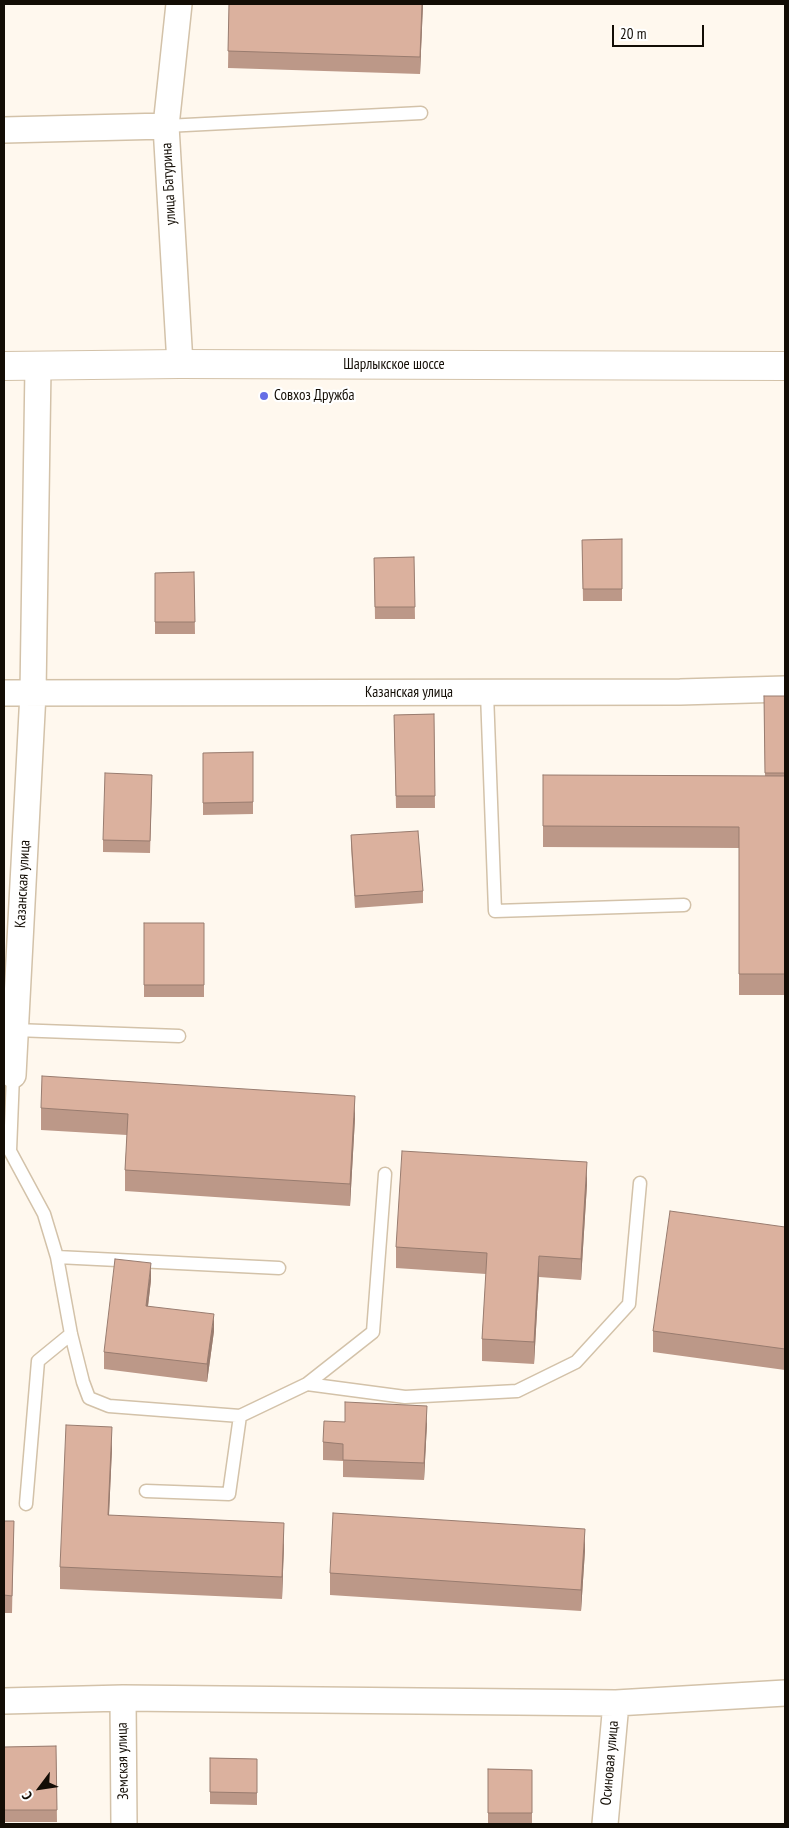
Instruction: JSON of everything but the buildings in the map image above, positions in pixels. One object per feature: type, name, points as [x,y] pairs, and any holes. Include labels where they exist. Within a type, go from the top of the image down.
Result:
[{"type":"main road","name":"Шарлыкское шоссе","points":[[4,366],[180,364],[785,366]]},
{"type":"street","name":"улица Батурина","points":[[178,4],[166,126],[180,364]]},
{"type":"street","points":[[4,130],[166,126]]},
{"type":"street","points":[[33,693],[38,367]]},
{"type":"street","name":"Казанская улица","points":[[4,692],[487,693],[680,692],[785,689]]},
{"type":"street","name":"Казанская улица","points":[[13,1075],[33,693]]},
{"type":"street","points":[[4,1700],[123,1698],[616,1703],[785,1693]]},
{"type":"street","name":"Земская улица","points":[[123,1698],[124,1824]]},
{"type":"street","name":"Осиновая улица","points":[[605,1824],[616,1703]]},
{"type":"lane","points":[[166,126],[421,113]]},
{"type":"lane","points":[[487,693],[495,911],[684,905]]},
{"type":"lane","points":[[16,1030],[179,1036]]},
{"type":"lane","points":[[13,1075],[7,1153],[44,1214],[57,1257],[71,1334],[89,1398],[109,1406],[240,1416],[307,1384],[374,1332],[385,1174]]},
{"type":"lane","points":[[307,1384],[405,1397],[517,1391],[576,1362],[629,1304],[640,1183]]},
{"type":"lane","points":[[57,1257],[279,1268]]},
{"type":"lane","points":[[26,1504],[38,1361],[71,1334]]},
{"type":"lane","points":[[146,1491],[229,1494],[240,1416]]},
{"type":"place","name":"Совхоз Дружба","points":[[264,396]]}]
